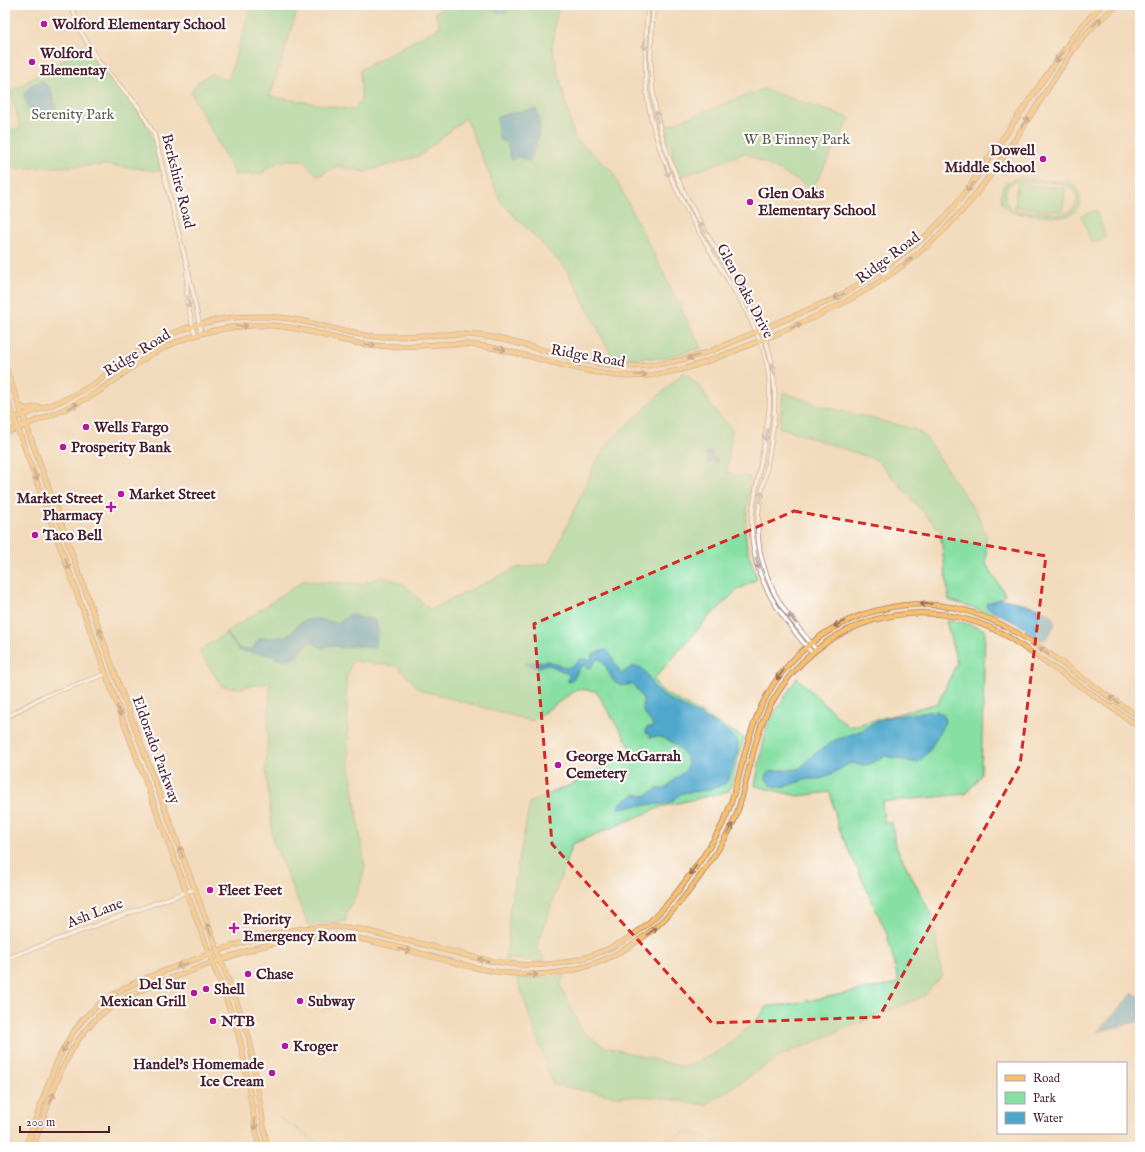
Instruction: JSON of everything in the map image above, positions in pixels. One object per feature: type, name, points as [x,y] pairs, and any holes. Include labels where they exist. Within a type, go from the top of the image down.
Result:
[{"type":"main road","name":"Ridge Road","points":[[5,421],[51,406],[95,383],[128,358],[156,341],[199,324],[239,317],[269,316],[302,321],[369,336],[469,335],[492,338],[590,362],[616,366],[663,364],[692,358],[712,351],[836,298],[896,261],[923,239],[948,214],[979,175],[1073,37],[1102,5]]},
{"type":"main road","name":"Ridge Road","points":[[5,433],[72,407],[173,342],[201,332],[238,326],[273,326],[381,346],[463,344],[501,350],[583,370],[624,376],[661,374],[687,370],[714,360],[828,312],[892,274],[946,228],[996,166],[1079,42],[1097,22],[1118,5]]},
{"type":"main road","points":[[1073,37],[1079,42]]},
{"type":"main road","points":[[996,166],[992,160],[1001,143]]},
{"type":"main road","points":[[712,351],[714,360]]},
{"type":"main road","name":"Eldorado Parkway","points":[[5,366],[249,1038],[268,1147]]},
{"type":"main road","name":"Eldorado Parkway","points":[[5,393],[240,1040],[252,1100],[258,1147]]},
{"type":"main road","points":[[5,399],[9,410],[5,421]]},
{"type":"main road","points":[[20,405],[26,409],[51,406]]},
{"type":"main road","points":[[35,448],[32,432],[33,425],[37,421]]},
{"type":"main road","points":[[5,433],[16,432],[20,434]]},
{"type":"main road","points":[[54,527],[62,524]]},
{"type":"main road","points":[[25,1147],[59,1057],[72,1035],[87,1016],[107,998],[127,986],[209,954],[268,936],[300,929],[325,928],[362,930],[474,958],[518,966],[560,963],[590,956],[616,945],[641,928],[669,904],[711,844],[727,816],[753,726],[763,702],[779,675],[806,646],[826,632],[852,618],[883,608],[914,604],[959,608],[988,616],[1013,630],[1140,717]]},
{"type":"main road","points":[[33,1147],[66,1061],[79,1040],[93,1022],[115,1004],[139,991],[212,963],[284,941],[332,936],[356,938],[481,969],[516,975],[548,974],[567,971],[614,956],[641,940],[669,916],[687,894],[721,845],[737,815],[761,728],[768,709],[786,680],[814,651],[851,628],[874,619],[914,613],[952,616],[989,626],[1007,636],[1140,727]]},
{"type":"main road","points":[[240,1040],[249,1038]]},
{"type":"main road","points":[[252,1100],[260,1099]]},
{"type":"street","name":"Berkshire Road","points":[[71,5],[88,46],[98,61],[138,106],[150,125],[158,146],[201,332]]},
{"type":"street","name":"Glen Oaks Drive","points":[[648,5],[646,75],[655,138],[670,178],[683,205],[763,340],[775,381],[776,405],[758,512],[758,531],[761,554],[774,594],[810,643],[814,651]]},
{"type":"street","name":"Glen Oaks Drive","points":[[654,5],[651,52],[652,84],[658,126],[668,158],[688,203],[762,330],[770,385],[769,419],[753,508],[752,525],[754,551],[768,594],[777,610],[806,646],[814,651]]},
{"type":"street","name":"Berkshire Road","points":[[187,268],[187,303],[196,334]]},
{"type":"street","points":[[769,419],[774,419]]},
{"type":"street","points":[[5,718],[42,697],[106,674]]},
{"type":"street","name":"Ash Lane","points":[[5,959],[194,889]]},
{"type":"street","points":[[5,1096],[7,1133],[12,1147]]},
{"type":"highlighted area","points":[[794,511],[1046,556],[1020,765],[879,1017],[712,1023],[552,844],[534,624]]},
{"type":"green space","points":[[251,5],[299,5],[270,96],[353,110],[361,100],[360,70],[440,27],[435,13],[446,5],[558,5],[552,47],[574,137],[612,171],[701,348],[664,358],[613,358],[567,270],[500,201],[466,118],[419,156],[364,172],[337,166],[318,176],[302,160],[288,160],[274,164],[261,174],[235,175],[191,93],[199,81],[212,74],[228,81]]},
{"type":"green space","name":"Serenity Park","points":[[85,47],[135,105],[140,113],[151,136],[161,171],[105,165],[5,169],[5,130],[21,129],[10,92]]},
{"type":"green space","name":"W B Finney Park","points":[[763,89],[850,118],[811,192],[801,182],[745,153],[680,177],[664,127]]},
{"type":"green space","points":[[5,97],[9,103],[10,113],[5,122]]},
{"type":"green space","points":[[1016,178],[1070,182],[1078,192],[1080,202],[1078,208],[1074,212],[1063,217],[1014,213],[1003,205],[1001,193],[1005,184]],"holes":[[[1015,182],[1036,182],[1065,185],[1070,187],[1076,193],[1077,201],[1073,209],[1061,214],[1020,211],[1009,206],[1006,201],[1005,193],[1007,188]]]},
{"type":"green space","points":[[1017,184],[1065,188],[1063,211],[1015,207]]},
{"type":"green space","points":[[1096,210],[1106,237],[1092,243],[1081,216]]},
{"type":"green space","points":[[684,372],[701,387],[712,407],[732,429],[727,473],[750,477],[745,531],[747,548],[757,579],[736,591],[707,619],[654,679],[660,690],[744,738],[729,791],[661,807],[572,844],[537,947],[546,961],[505,959],[508,946],[509,912],[530,802],[575,783],[632,750],[596,691],[577,689],[532,721],[420,690],[397,666],[352,661],[346,680],[349,760],[365,867],[358,892],[347,911],[346,921],[308,925],[273,841],[266,771],[270,683],[239,688],[221,686],[199,651],[303,581],[363,584],[382,576],[405,585],[430,610],[516,568],[550,563],[594,466],[608,443]]},
{"type":"green space","points":[[783,392],[817,405],[914,429],[925,436],[978,515],[986,536],[986,564],[1005,594],[991,614],[949,600],[940,531],[877,460],[779,427]]},
{"type":"green space","points":[[946,621],[965,623],[985,630],[981,775],[966,794],[882,802],[884,823],[892,823],[895,845],[932,916],[942,975],[924,996],[782,1055],[706,1105],[655,1097],[617,1096],[553,1085],[517,979],[565,976],[560,985],[582,1031],[603,1046],[683,1067],[708,1057],[730,1043],[750,1026],[768,1006],[787,1005],[899,983],[887,934],[838,826],[830,792],[798,796],[755,786],[767,725],[797,678],[849,727],[938,703],[957,663]]},
{"type":"water","points":[[492,5],[512,5],[506,13],[497,13],[489,7]]},
{"type":"water","points":[[42,81],[50,88],[56,109],[53,115],[47,118],[42,118],[35,110],[28,107],[24,95],[31,85]]},
{"type":"water","points":[[536,109],[539,130],[530,162],[519,157],[511,160],[507,143],[499,139],[497,118],[506,114]]},
{"type":"water","points":[[712,452],[712,458],[717,458],[717,462],[708,463],[706,453]]},
{"type":"water","points":[[1000,599],[1030,605],[1051,615],[1054,619],[1054,624],[1046,639],[1041,640],[1034,637],[1023,627],[986,607],[987,603]]},
{"type":"water","points":[[351,614],[359,618],[372,619],[376,621],[378,632],[374,648],[356,646],[342,648],[332,645],[322,648],[310,641],[297,656],[283,661],[266,654],[240,651],[225,633],[226,632],[240,649],[253,649],[258,640],[262,638],[284,637],[292,632],[299,623],[317,619],[338,623]]},
{"type":"water","points":[[605,650],[609,652],[621,674],[631,667],[640,667],[644,670],[658,692],[662,695],[715,724],[733,736],[738,745],[737,756],[725,784],[708,790],[682,793],[670,803],[618,808],[620,803],[636,794],[645,796],[658,789],[667,788],[671,782],[687,767],[685,756],[668,740],[655,737],[650,738],[649,734],[647,734],[645,730],[647,727],[653,728],[651,722],[643,712],[643,699],[633,684],[625,685],[615,682],[600,659],[597,659],[590,668],[584,665],[581,667],[573,679],[568,682],[569,674],[547,664],[535,668],[525,663],[548,661],[566,668],[574,665],[580,659],[591,660],[592,654]]},
{"type":"water","points":[[936,711],[943,715],[945,722],[929,751],[918,763],[885,756],[870,764],[861,765],[851,763],[824,778],[807,779],[779,787],[769,783],[766,779],[767,774],[771,771],[799,769],[813,755],[835,740],[863,730],[871,724],[888,717]]},
{"type":"water","points":[[1133,993],[1140,997],[1140,1021],[1097,1032]]},
{"type":"waterway","points":[[280,1118],[323,1146],[336,1141],[355,1147]]},
{"type":"waterway","points":[[655,1147],[668,1143],[677,1135],[687,1132],[704,1136],[722,1147]]},
{"type":"place","name":"Wolford Elementary School","points":[[44,24]]},
{"type":"place","name":"Wolford Elementay","points":[[32,62]]},
{"type":"place","name":"Dowell Middle School","points":[[1043,159]]},
{"type":"place","name":"Glen Oaks Elementary School","points":[[750,202]]},
{"type":"place","name":"Wells Fargo","points":[[86,427]]},
{"type":"place","name":"Prosperity Bank","points":[[63,447]]},
{"type":"place","name":"Market Street","points":[[121,494]]},
{"type":"place","name":"Market Street Pharmacy","points":[[111,507]]},
{"type":"place","name":"Taco Bell","points":[[35,535]]},
{"type":"place","name":"George McGarrah Cemetery","points":[[558,765]]},
{"type":"place","name":"Fleet Feet","points":[[210,890]]},
{"type":"place","name":"Priority Emergency Room","points":[[234,928]]},
{"type":"place","name":"Chase","points":[[248,974]]},
{"type":"place","name":"Shell","points":[[206,989]]},
{"type":"place","name":"Del Sur Mexican Grill","points":[[194,993]]},
{"type":"place","name":"Subway","points":[[300,1001]]},
{"type":"place","name":"NTB","points":[[213,1021]]},
{"type":"place","name":"Kroger","points":[[285,1046]]},
{"type":"place","name":"Handel's Homemade Ice Cream","points":[[272,1073]]}]
